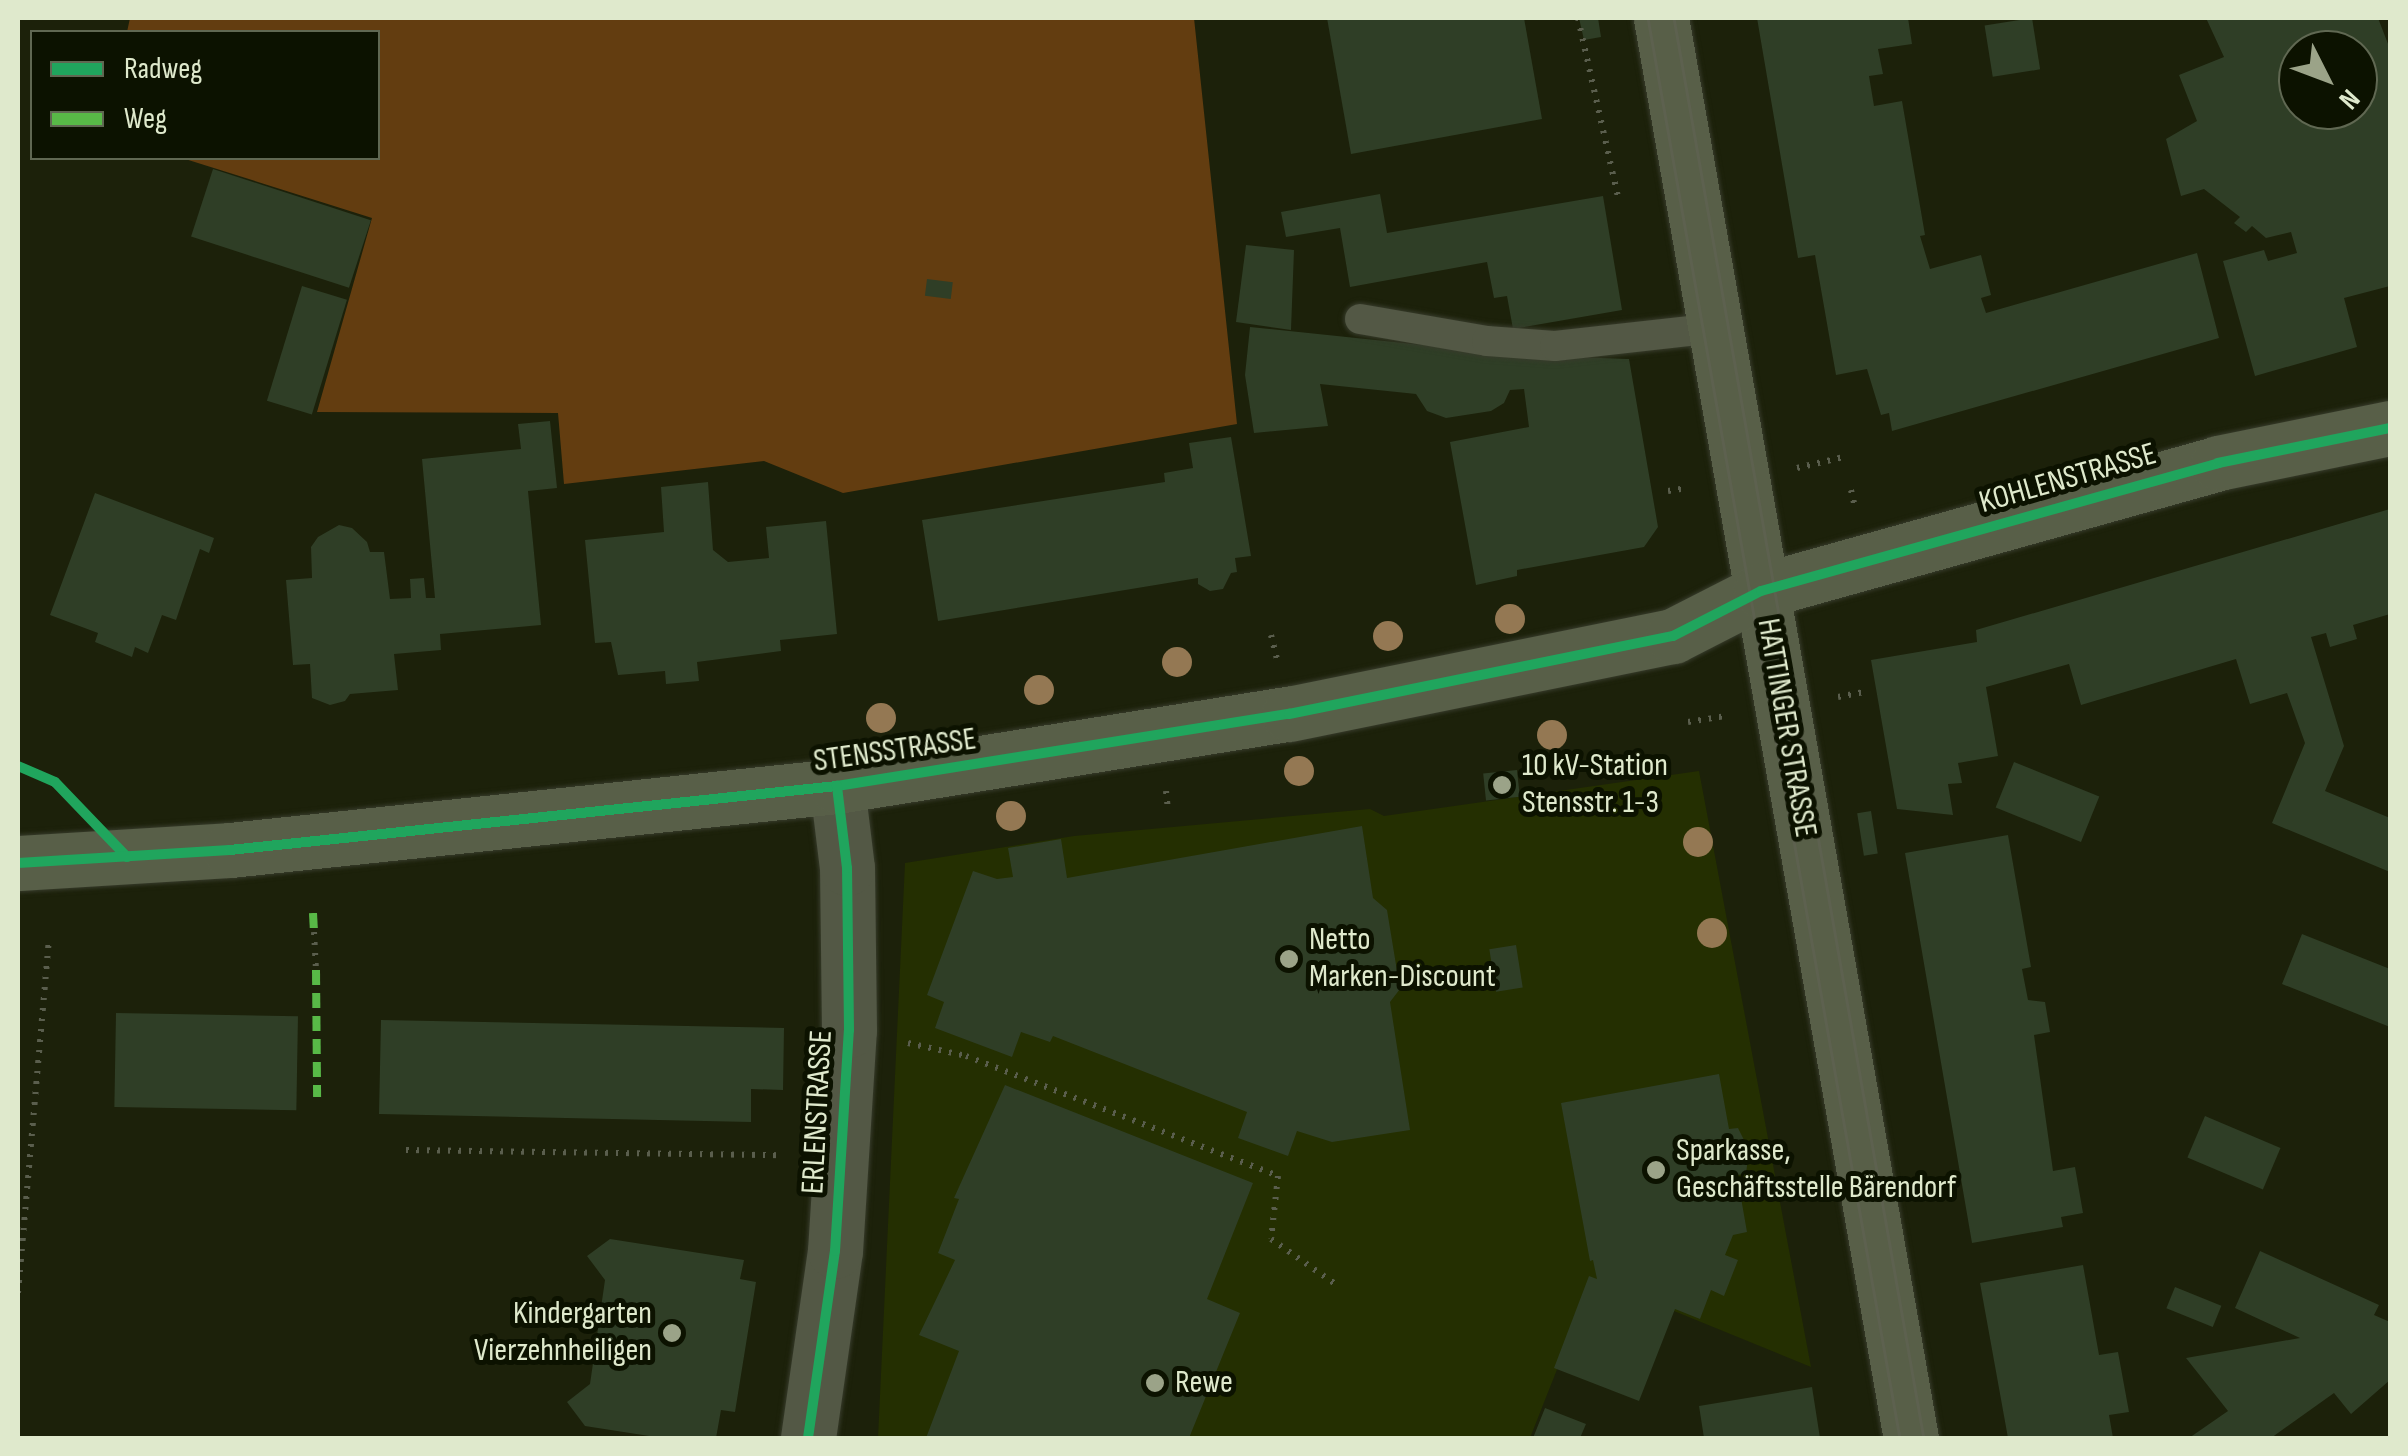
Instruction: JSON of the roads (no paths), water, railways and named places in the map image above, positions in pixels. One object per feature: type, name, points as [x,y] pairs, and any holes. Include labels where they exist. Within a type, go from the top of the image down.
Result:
[{"type":"street","name":"HATTINGER STRASSE","points":[[1660,18],[1911,1438]]},
{"type":"street","name":"KOHLENSTRASSE","points":[[1762,592],[2218,463],[2390,428]]},
{"type":"street","name":"STENSSTRASSE","points":[[18,863],[230,850],[838,786],[1289,714],[1672,636],[1762,592]]},
{"type":"street","name":"ERLENSTRASSE","points":[[808,1438],[834,1251],[848,1030],[847,868],[838,786]]},
{"type":"lane","points":[[1360,319],[1486,341],[1555,346],[1715,328]]},
{"type":"tram line","points":[[1648,18],[1900,1438]]},
{"type":"tram line","points":[[1674,18],[1924,1438]]},
{"type":"place","name":"10 kV-Station Stensstr. 1-3","points":[[1502,785]]},
{"type":"place","name":"Netto Marken-Discount","points":[[1289,959]]},
{"type":"place","name":"Sparkasse, Geschäftsstelle Bärendorf","points":[[1656,1170]]},
{"type":"place","name":"Kindergarten Vierzehnheiligen","points":[[672,1333]]},
{"type":"place","name":"Rewe","points":[[1155,1383]]}]
